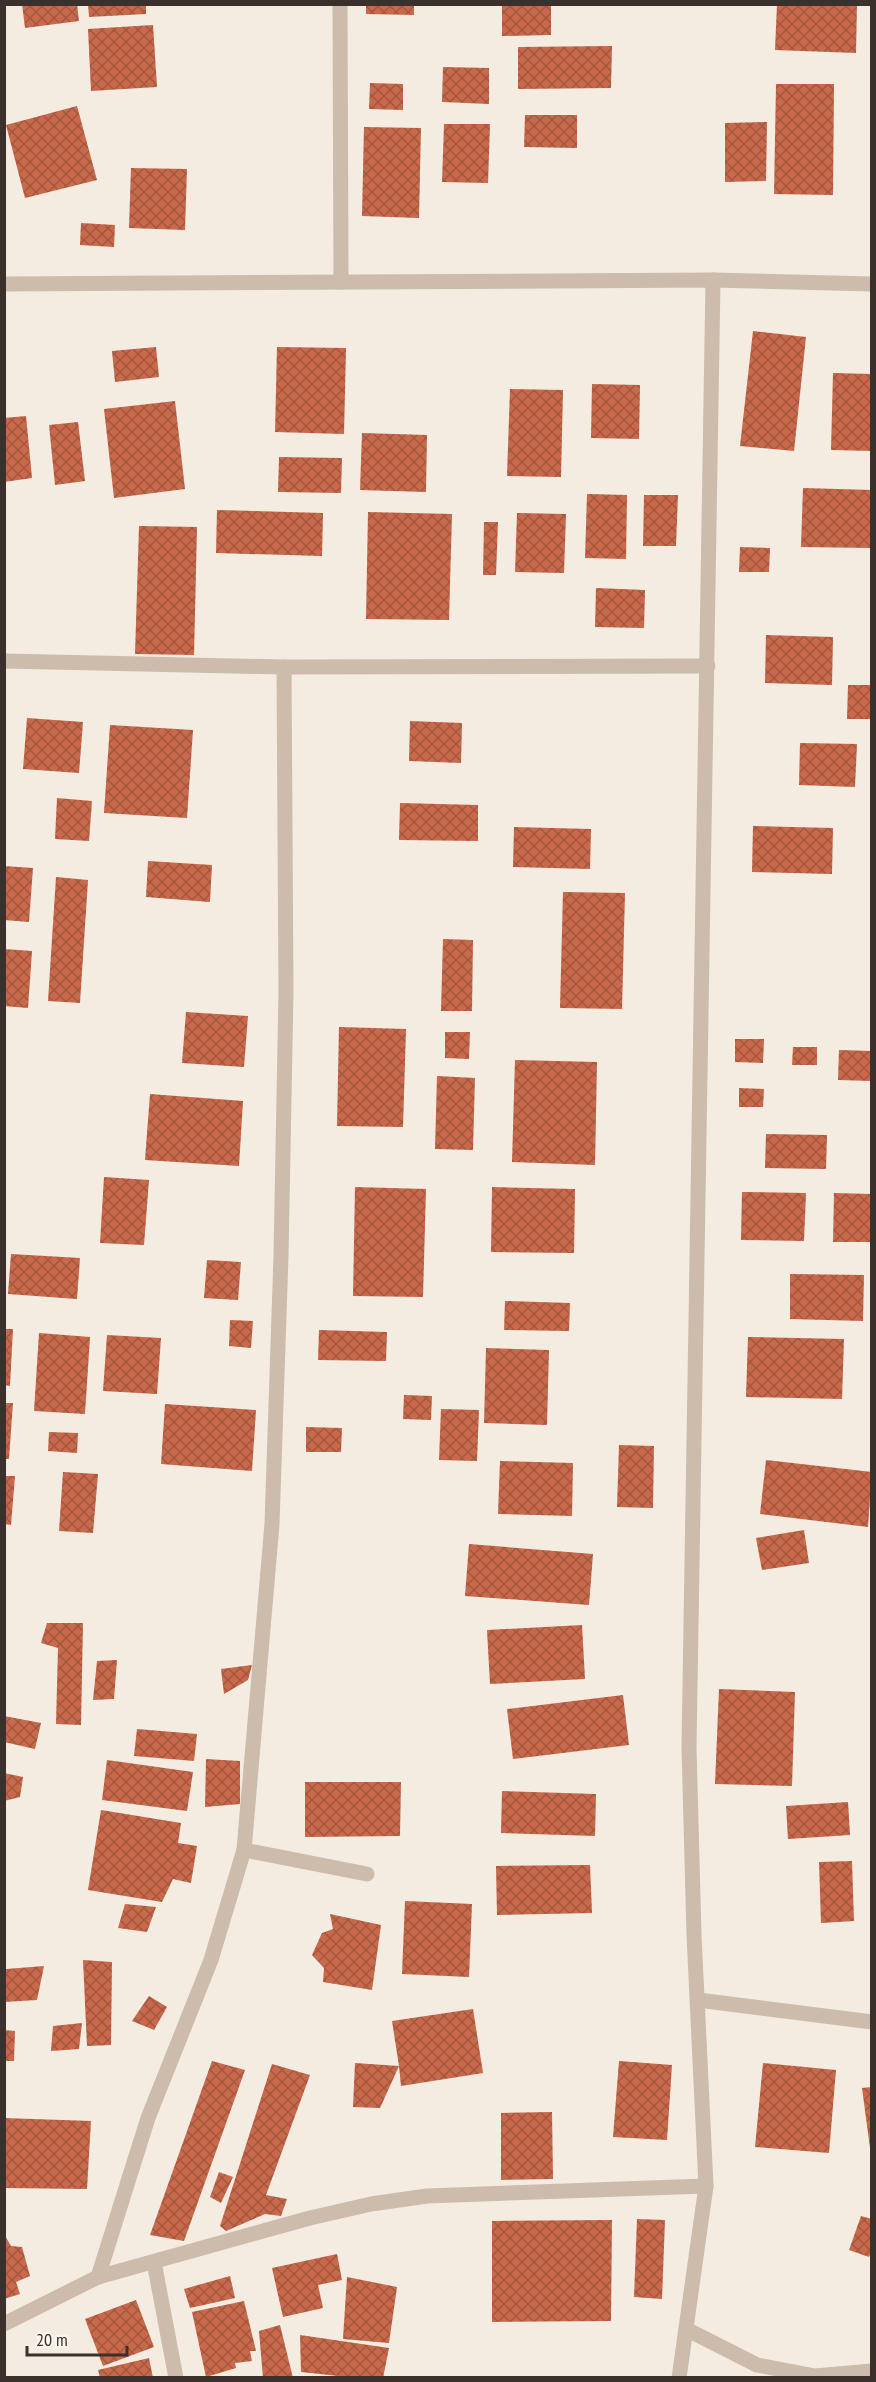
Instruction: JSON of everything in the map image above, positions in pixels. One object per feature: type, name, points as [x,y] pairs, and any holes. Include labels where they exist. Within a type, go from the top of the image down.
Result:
[{"type":"street","points":[[340,4],[341,282]]},
{"type":"street","points":[[679,2378],[706,2186],[694,1935],[689,1747],[713,280]]},
{"type":"street","points":[[4,284],[713,280],[872,284]]},
{"type":"street","points":[[4,661],[284,667],[708,666]]},
{"type":"street","points":[[98,2277],[148,2118],[210,1960],[244,1850],[272,1524],[281,1268],[286,992],[284,667]]},
{"type":"street","points":[[244,1850],[367,1875]]},
{"type":"street","points":[[698,2000],[872,2022]]},
{"type":"street","points":[[4,2324],[98,2277],[310,2218],[371,2204],[427,2196],[706,2186]]},
{"type":"street","points":[[154,2262],[176,2378]]},
{"type":"street","points":[[686,2329],[757,2365],[815,2376],[872,2371]]},
{"type":"building","points":[[22,4],[77,4],[79,21],[25,28]]},
{"type":"building","points":[[88,4],[146,4],[146,14],[89,17]]},
{"type":"building","points":[[366,4],[414,4],[414,15],[366,14]]},
{"type":"building","points":[[502,4],[551,4],[551,35],[502,36]]},
{"type":"building","points":[[777,4],[857,4],[856,53],[775,50]]},
{"type":"building","points":[[153,25],[157,87],[91,91],[88,29]]},
{"type":"building","points":[[612,46],[611,88],[518,89],[518,47]]},
{"type":"building","points":[[443,67],[489,68],[489,104],[442,102]]},
{"type":"building","points":[[370,83],[403,84],[403,110],[369,109]]},
{"type":"building","points":[[776,84],[834,84],[833,195],[774,194]]},
{"type":"building","points":[[77,106],[97,180],[25,198],[6,125]]},
{"type":"building","points":[[525,115],[577,115],[577,148],[524,147]]},
{"type":"building","points":[[767,122],[766,181],[725,182],[725,123]]},
{"type":"building","points":[[444,124],[490,124],[488,183],[442,182]]},
{"type":"building","points":[[364,127],[421,128],[419,218],[362,216]]},
{"type":"building","points":[[131,168],[187,169],[185,230],[129,228]]},
{"type":"building","points":[[81,223],[115,225],[114,247],[80,245]]},
{"type":"building","points":[[753,331],[806,337],[794,451],[740,446]]},
{"type":"building","points":[[156,347],[159,377],[115,382],[112,351]]},
{"type":"building","points":[[277,347],[346,348],[344,434],[275,432]]},
{"type":"building","points":[[833,373],[872,374],[872,451],[831,450]]},
{"type":"building","points":[[592,384],[640,385],[639,439],[591,438]]},
{"type":"building","points":[[510,389],[563,390],[561,477],[507,476]]},
{"type":"building","points":[[175,401],[185,489],[114,498],[104,409]]},
{"type":"building","points":[[26,416],[32,478],[4,482],[4,418]]},
{"type":"building","points":[[78,422],[85,481],[55,485],[49,425]]},
{"type":"building","points":[[362,433],[427,435],[426,492],[360,490]]},
{"type":"building","points":[[279,457],[342,458],[341,493],[278,492]]},
{"type":"building","points":[[803,488],[872,490],[872,548],[801,547]]},
{"type":"building","points":[[587,494],[627,495],[626,559],[585,558]]},
{"type":"building","points":[[644,495],[678,495],[676,546],[643,546]]},
{"type":"building","points":[[217,510],[323,513],[322,556],[216,553]]},
{"type":"building","points":[[368,512],[452,514],[449,620],[366,619]]},
{"type":"building","points":[[517,513],[566,514],[564,573],[515,572]]},
{"type":"building","points":[[484,522],[498,522],[496,575],[483,575]]},
{"type":"building","points":[[139,526],[197,527],[194,655],[135,654]]},
{"type":"building","points":[[740,547],[770,548],[769,572],[739,572]]},
{"type":"building","points":[[596,588],[645,590],[644,628],[595,627]]},
{"type":"building","points":[[766,635],[833,637],[832,685],[765,683]]},
{"type":"building","points":[[848,685],[872,685],[872,719],[847,719]]},
{"type":"building","points":[[27,718],[83,722],[79,773],[23,769]]},
{"type":"building","points":[[410,721],[462,723],[461,763],[409,761]]},
{"type":"building","points":[[110,725],[193,730],[187,818],[104,813]]},
{"type":"building","points":[[800,743],[857,744],[855,787],[799,785]]},
{"type":"building","points":[[57,798],[92,801],[89,841],[55,839]]},
{"type":"building","points":[[400,803],[478,805],[478,841],[399,840]]},
{"type":"building","points":[[753,826],[833,828],[832,874],[752,872]]},
{"type":"building","points":[[514,827],[591,829],[590,869],[513,867]]},
{"type":"building","points":[[148,861],[212,865],[210,902],[146,897]]},
{"type":"building","points":[[4,866],[33,868],[29,922],[4,920]]},
{"type":"building","points":[[56,877],[88,880],[80,1003],[48,1001]]},
{"type":"building","points":[[563,892],[625,893],[622,1009],[560,1008]]},
{"type":"building","points":[[443,939],[473,940],[472,1011],[441,1011]]},
{"type":"building","points":[[4,949],[32,951],[28,1008],[4,1006]]},
{"type":"building","points":[[186,1012],[248,1016],[244,1067],[182,1063]]},
{"type":"building","points":[[339,1027],[406,1029],[403,1127],[337,1126]]},
{"type":"building","points":[[445,1032],[470,1032],[469,1059],[445,1058]]},
{"type":"building","points":[[735,1039],[764,1039],[763,1063],[735,1062]]},
{"type":"building","points":[[793,1047],[817,1047],[817,1065],[792,1065]]},
{"type":"building","points":[[839,1050],[872,1051],[872,1081],[838,1080]]},
{"type":"building","points":[[515,1060],[597,1062],[595,1165],[512,1162]]},
{"type":"building","points":[[437,1076],[475,1078],[473,1150],[435,1149]]},
{"type":"building","points":[[739,1088],[764,1089],[763,1107],[739,1107]]},
{"type":"building","points":[[150,1094],[243,1101],[239,1166],[145,1160]]},
{"type":"building","points":[[766,1134],[827,1135],[826,1169],[765,1168]]},
{"type":"building","points":[[104,1177],[149,1180],[144,1245],[100,1243]]},
{"type":"building","points":[[355,1187],[426,1189],[423,1297],[353,1296]]},
{"type":"building","points":[[492,1187],[575,1189],[574,1253],[491,1252]]},
{"type":"building","points":[[742,1192],[806,1193],[804,1241],[741,1240]]},
{"type":"building","points":[[834,1193],[872,1194],[871,1242],[833,1242]]},
{"type":"building","points":[[11,1254],[80,1258],[77,1299],[8,1294]]},
{"type":"building","points":[[207,1260],[241,1262],[238,1300],[204,1298]]},
{"type":"building","points":[[790,1274],[864,1275],[863,1321],[790,1319]]},
{"type":"building","points":[[505,1301],[570,1303],[569,1331],[504,1330]]},
{"type":"building","points":[[230,1320],[253,1321],[251,1348],[229,1346]]},
{"type":"building","points":[[4,1329],[13,1329],[10,1386],[4,1385]]},
{"type":"building","points":[[319,1330],[387,1332],[386,1361],[318,1360]]},
{"type":"building","points":[[39,1333],[90,1337],[85,1414],[34,1411]]},
{"type":"building","points":[[107,1335],[161,1338],[157,1394],[103,1391]]},
{"type":"building","points":[[748,1337],[844,1339],[842,1399],[746,1397]]},
{"type":"building","points":[[486,1348],[549,1350],[547,1425],[484,1423]]},
{"type":"building","points":[[404,1395],[432,1396],[431,1420],[403,1419]]},
{"type":"building","points":[[4,1403],[13,1403],[9,1459],[4,1459]]},
{"type":"building","points":[[165,1404],[256,1410],[252,1471],[161,1464]]},
{"type":"building","points":[[441,1409],[479,1410],[477,1461],[439,1460]]},
{"type":"building","points":[[306,1427],[342,1428],[341,1452],[306,1452]]},
{"type":"building","points":[[49,1432],[78,1433],[77,1453],[48,1451]]},
{"type":"building","points":[[619,1445],[654,1446],[653,1508],[617,1507]]},
{"type":"building","points":[[766,1460],[872,1472],[868,1527],[760,1514]]},
{"type":"building","points":[[500,1461],[573,1463],[572,1516],[498,1514]]},
{"type":"building","points":[[63,1472],[98,1474],[93,1533],[59,1531]]},
{"type":"building","points":[[4,1476],[15,1476],[11,1525],[4,1524]]},
{"type":"building","points":[[804,1530],[809,1563],[762,1570],[756,1538]]},
{"type":"building","points":[[469,1544],[593,1554],[589,1605],[465,1596]]},
{"type":"building","points":[[47,1623],[83,1623],[81,1725],[56,1724],[58,1648],[41,1643]]},
{"type":"building","points":[[582,1625],[585,1679],[490,1684],[487,1630]]},
{"type":"building","points":[[117,1660],[114,1699],[93,1700],[97,1661]]},
{"type":"building","points":[[252,1665],[248,1680],[224,1694],[221,1669]]},
{"type":"building","points":[[719,1689],[795,1692],[792,1786],[715,1784]]},
{"type":"building","points":[[623,1695],[629,1745],[513,1759],[507,1709]]},
{"type":"building","points":[[4,1716],[41,1723],[35,1749],[4,1742]]},
{"type":"building","points":[[137,1729],[197,1734],[194,1761],[134,1756]]},
{"type":"building","points":[[206,1759],[240,1761],[240,1804],[205,1807]]},
{"type":"building","points":[[107,1760],[193,1772],[187,1811],[102,1800]]},
{"type":"building","points":[[4,1773],[23,1777],[20,1797],[4,1801]]},
{"type":"building","points":[[305,1782],[401,1782],[400,1836],[305,1837]]},
{"type":"building","points":[[502,1791],[596,1794],[595,1836],[501,1833]]},
{"type":"building","points":[[848,1802],[850,1835],[788,1839],[786,1806]]},
{"type":"building","points":[[101,1810],[181,1823],[178,1843],[197,1846],[191,1883],[173,1879],[162,1902],[88,1890]]},
{"type":"building","points":[[852,1861],[854,1921],[821,1923],[819,1862]]},
{"type":"building","points":[[590,1865],[592,1913],[497,1915],[496,1866]]},
{"type":"building","points":[[405,1901],[472,1904],[469,1977],[402,1974]]},
{"type":"building","points":[[125,1904],[156,1907],[147,1932],[118,1928]]},
{"type":"building","points":[[330,1914],[381,1925],[372,1990],[323,1982],[324,1968],[312,1955],[322,1933],[333,1929]]},
{"type":"building","points":[[83,1960],[112,1962],[111,2045],[87,2046]]},
{"type":"building","points":[[44,1966],[37,2000],[4,2002],[6,1969]]},
{"type":"building","points":[[149,1996],[167,2007],[154,2030],[132,2021]]},
{"type":"building","points":[[473,2009],[483,2073],[401,2086],[392,2021]]},
{"type":"building","points":[[82,2023],[79,2049],[51,2051],[53,2026]]},
{"type":"building","points":[[4,2030],[15,2031],[14,2061],[4,2061]]},
{"type":"building","points":[[212,2061],[245,2070],[184,2241],[150,2235]]},
{"type":"building","points":[[619,2061],[672,2065],[667,2140],[613,2137]]},
{"type":"building","points":[[355,2063],[399,2066],[380,2108],[353,2107]]},
{"type":"building","points":[[763,2063],[836,2070],[829,2153],[755,2147]]},
{"type":"building","points":[[272,2064],[310,2075],[266,2195],[287,2199],[281,2216],[265,2214],[226,2231],[220,2226]]},
{"type":"building","points":[[872,2087],[872,2148],[870,2148],[862,2088]]},
{"type":"building","points":[[552,2112],[553,2179],[501,2180],[501,2113]]},
{"type":"building","points":[[4,2118],[91,2121],[87,2189],[4,2188]]},
{"type":"building","points":[[219,2172],[233,2177],[221,2203],[210,2197]]},
{"type":"building","points":[[861,2216],[872,2219],[872,2250],[869,2257],[849,2250]]},
{"type":"building","points":[[637,2219],[665,2220],[662,2299],[634,2297]]},
{"type":"building","points":[[612,2220],[611,2321],[492,2322],[492,2221]]},
{"type":"building","points":[[4,2234],[11,2246],[22,2247],[30,2276],[16,2282],[20,2294],[4,2299]]},
{"type":"building","points":[[337,2254],[342,2280],[318,2285],[323,2308],[283,2317],[272,2268]]},
{"type":"building","points":[[230,2276],[235,2298],[190,2308],[184,2289]]},
{"type":"building","points":[[347,2277],[397,2287],[389,2343],[343,2339]]},
{"type":"building","points":[[136,2300],[154,2347],[103,2366],[85,2319]]},
{"type":"building","points":[[244,2301],[256,2351],[250,2351],[252,2361],[235,2363],[236,2368],[206,2377],[192,2312]]},
{"type":"building","points":[[280,2325],[293,2378],[263,2378],[259,2331]]},
{"type":"building","points":[[300,2335],[389,2348],[383,2378],[357,2378],[301,2372]]},
{"type":"building","points":[[149,2358],[153,2378],[100,2378],[98,2370]]}]
